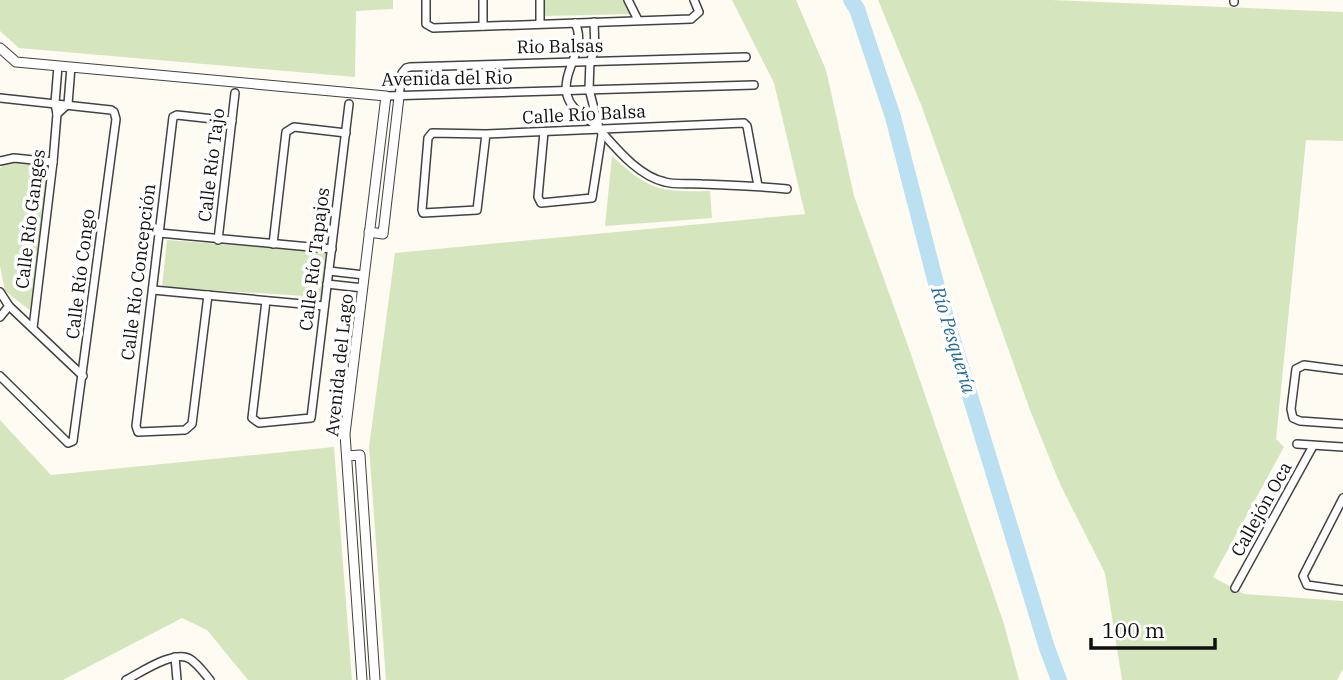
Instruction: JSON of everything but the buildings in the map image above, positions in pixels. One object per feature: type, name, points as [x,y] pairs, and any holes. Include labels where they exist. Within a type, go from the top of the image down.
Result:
[{"type":"street","points":[[426,0],[428,26],[433,28],[691,19],[699,12],[694,0]]},
{"type":"street","points":[[483,0],[483,26]]},
{"type":"street","points":[[540,0],[540,23]]},
{"type":"street","points":[[628,0],[638,20]]},
{"type":"street","points":[[544,132],[539,202],[592,198],[601,131],[589,89],[590,61],[595,51],[594,22]]},
{"type":"street","points":[[575,23],[579,35],[566,91],[573,109],[601,131],[643,172],[664,182],[788,189]]},
{"type":"street","name":"Avenida del Rio","points":[[0,48],[16,62],[399,97],[754,85]]},
{"type":"street","name":"Rio Balsas","points":[[399,97],[402,73],[405,68],[410,67],[574,60],[746,57]]},
{"type":"street","name":"Calle Río Ganges","points":[[33,328],[53,162],[58,66]]},
{"type":"street","points":[[57,114],[68,104],[71,67]]},
{"type":"street","name":"Calle Río Tajo","points":[[218,240],[236,93]]},
{"type":"street","name":"Avenida del Lago","points":[[362,680],[345,434],[386,96]]},
{"type":"street","points":[[369,232],[383,234],[399,97]]},
{"type":"street","points":[[0,98],[68,104]]},
{"type":"street","name":"Calle Río Congo","points":[[0,376],[65,440],[71,442],[75,437],[116,119],[111,110],[68,104]]},
{"type":"street","name":"Calle Río Tapajos","points":[[266,301],[252,412],[255,422],[311,418],[349,104]]},
{"type":"street","name":"Calle Río Concepción","points":[[208,295],[190,428],[138,432],[136,426],[174,115],[232,121]]},
{"type":"street","name":"Calle Río Balsa","points":[[486,134],[478,208],[474,211],[425,214],[422,210],[429,136],[432,133],[601,131],[741,123],[747,126],[758,186]]},
{"type":"street","points":[[273,244],[285,136],[289,128],[346,133]]},
{"type":"street","points":[[0,161],[14,158],[53,162]]},
{"type":"street","points":[[159,233],[331,249]]},
{"type":"street","points":[[329,271],[364,275]]},
{"type":"street","points":[[327,284],[363,288]]},
{"type":"street","points":[[153,290],[324,306]]},
{"type":"street","points":[[0,292],[9,306],[83,376]]},
{"type":"street","points":[[0,317],[9,306]]},
{"type":"street","points":[[1343,370],[1304,365],[1294,372],[1291,409],[1293,418],[1300,421],[1343,424]]},
{"type":"street","points":[[1297,444],[1343,447]]},
{"type":"street","name":"Callejón Oca","points":[[1235,588],[1313,446]]},
{"type":"street","name":"Avenida del Lago","points":[[347,456],[360,455],[376,680]]},
{"type":"street","points":[[1343,498],[1303,576],[1307,585],[1343,590]]},
{"type":"street","points":[[355,580],[369,579]]},
{"type":"street","points":[[175,657],[177,680]]},
{"type":"street","points":[[126,680],[175,657],[187,657],[210,680]]},
{"type":"green space","points":[[0,0],[393,0],[393,9],[356,11],[355,77],[19,48],[0,31]]},
{"type":"green space","points":[[545,0],[625,0],[632,14],[545,16]]},
{"type":"green space","points":[[732,0],[796,0],[826,70],[854,196],[1004,624],[1019,680],[386,680],[369,447],[395,253],[805,214],[774,83]]},
{"type":"green space","points":[[878,0],[1051,0],[1343,12],[1343,141],[1306,140],[1276,439],[1284,447],[1213,577],[1244,594],[1343,601],[1343,669],[1337,680],[1122,680],[1105,573],[1060,484],[1030,410],[922,107]]},
{"type":"green space","points":[[612,156],[636,176],[656,187],[679,191],[710,191],[712,218],[605,226]]},
{"type":"green space","points":[[8,162],[49,166],[31,311],[5,291],[0,266],[0,168]]},
{"type":"green space","points":[[167,240],[326,252],[321,297],[162,287]]},
{"type":"green space","points":[[0,420],[51,475],[334,447],[352,680],[248,680],[207,630],[182,618],[63,680],[0,680]]},
{"type":"waterway","name":"Río Pesquería","points":[[851,0],[857,9],[893,117],[938,291],[1059,680]]}]
